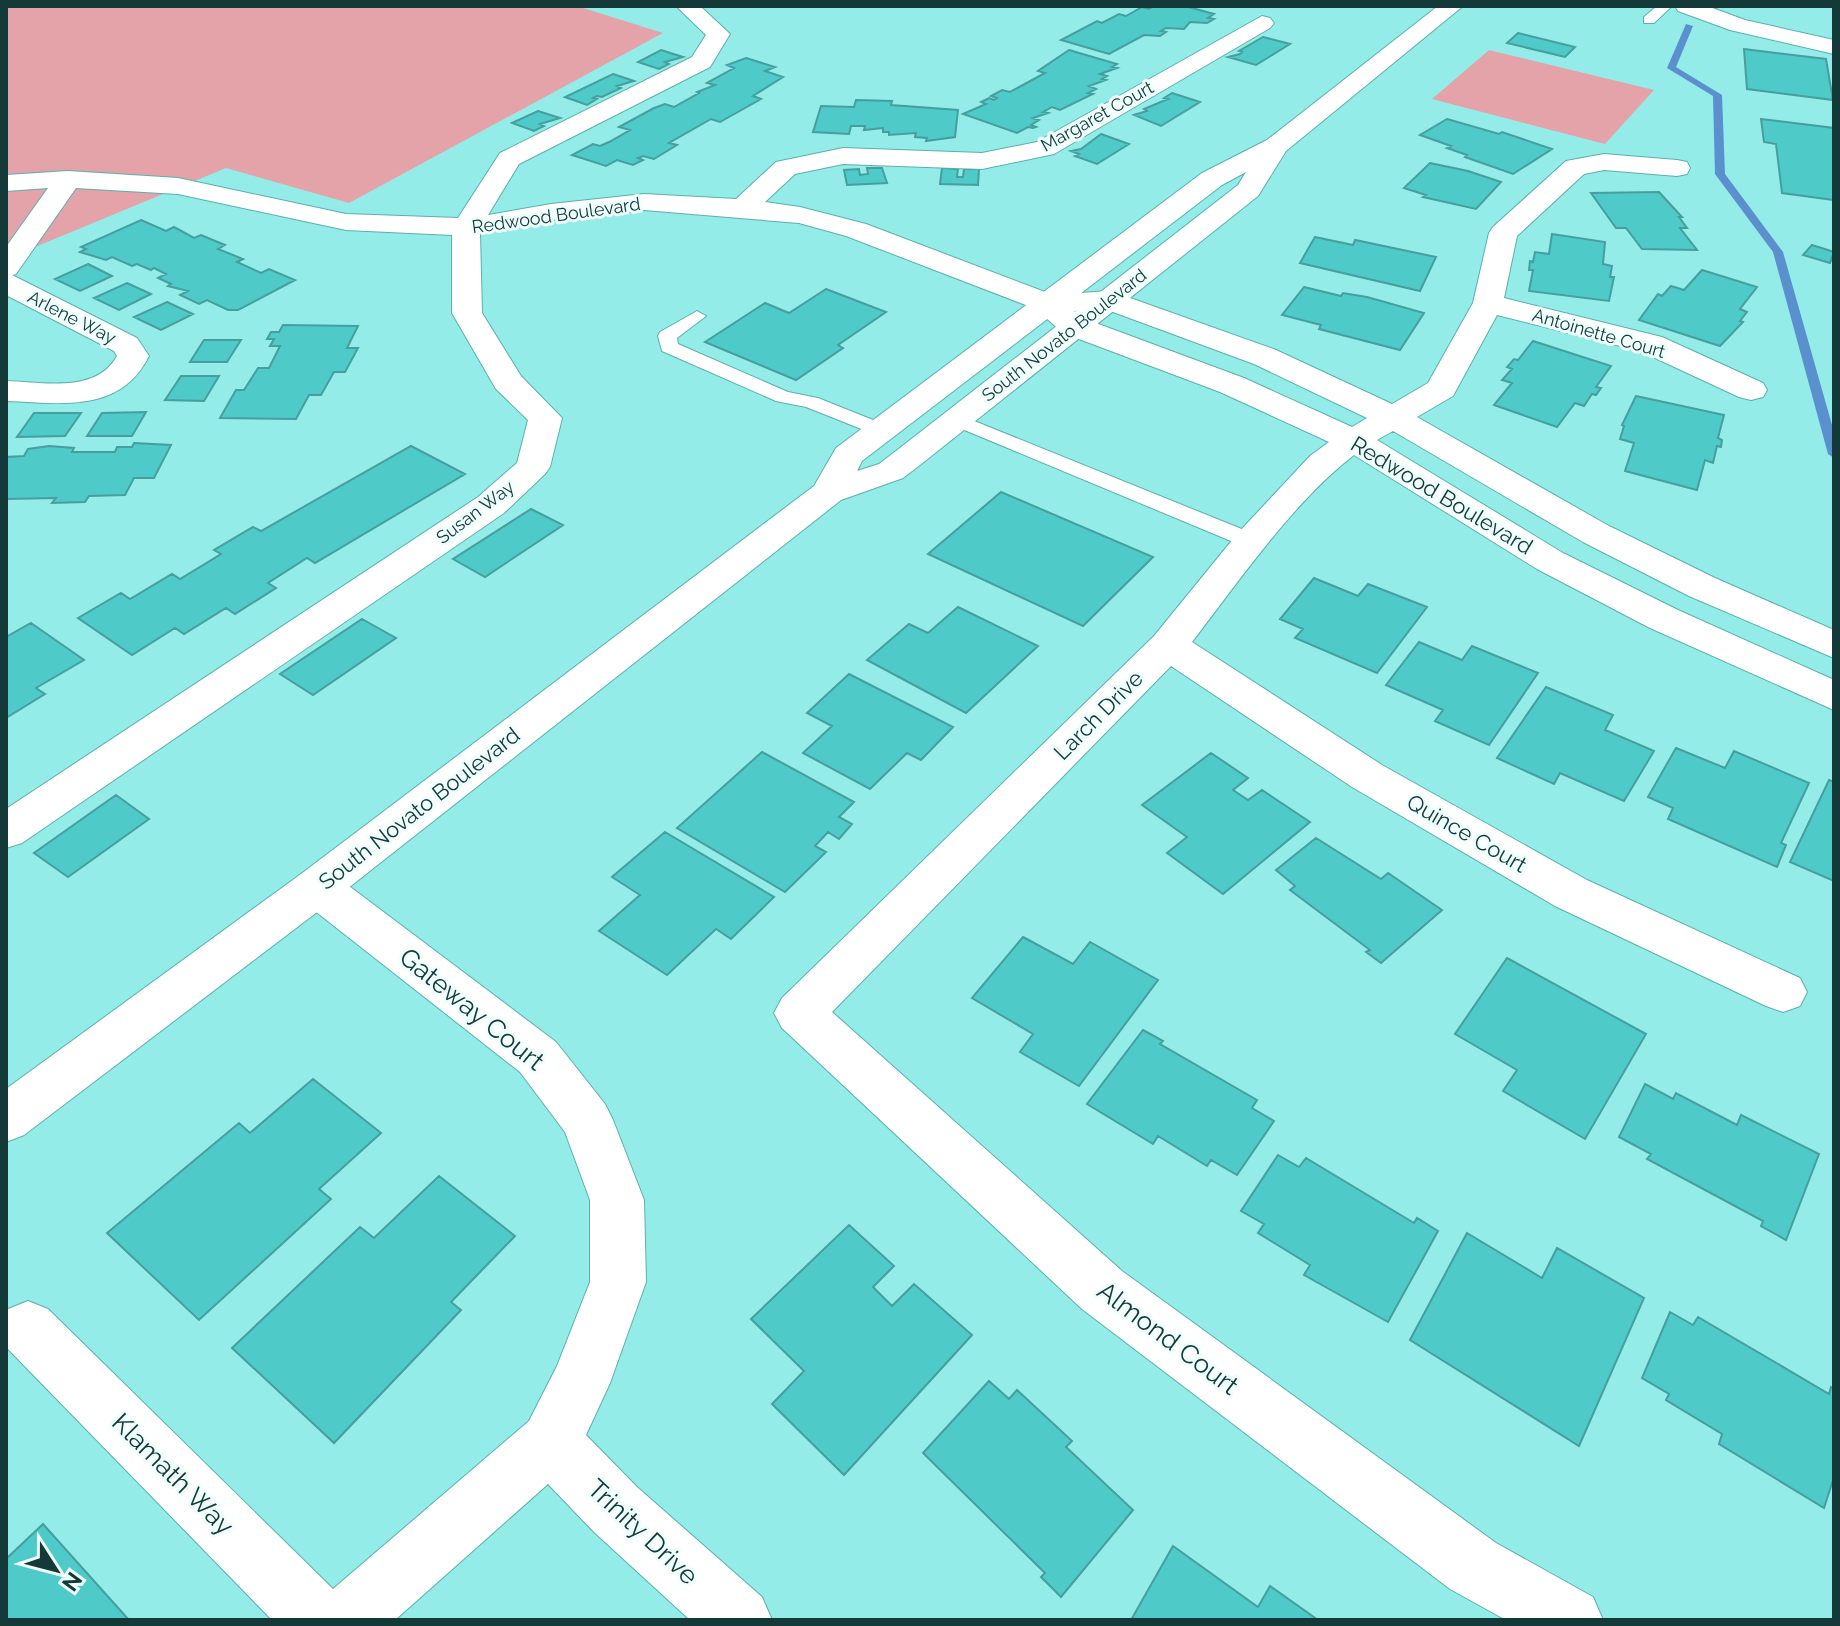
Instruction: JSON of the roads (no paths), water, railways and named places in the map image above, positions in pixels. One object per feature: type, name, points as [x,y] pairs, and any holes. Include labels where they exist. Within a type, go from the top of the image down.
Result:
[{"type":"street","points":[[466,227],[509,159],[701,62],[718,34],[687,6]]},
{"type":"street","name":"South Novato Boulevard","points":[[828,492],[848,455],[1212,179],[1276,146],[1452,6]]},
{"type":"street","points":[[1686,6],[1738,25],[1834,47]]},
{"type":"street","name":"Margaret Court","points":[[743,208],[786,168],[843,156],[982,161],[1045,148],[1262,23]]},
{"type":"street","name":"South Novato Boulevard","points":[[6,1119],[317,887],[828,492],[891,471],[1248,190],[1276,146]]},
{"type":"street","name":"Larch Drive","points":[[799,1013],[1168,645],[1251,541],[1322,463],[1353,440],[1441,389],[1488,303],[1503,233],[1575,167],[1604,162],[1677,168]]},
{"type":"street","name":"Redwood Boulevard","points":[[6,183],[68,179],[178,186],[346,222],[466,227],[551,212],[644,202],[800,215],[856,230],[1047,303],[1074,326],[1232,385],[1353,440],[1550,561],[1664,619],[1834,696]]},
{"type":"street","name":"Arlene Way","points":[[6,268],[68,179]]},
{"type":"street","name":"Susan Way","points":[[6,831],[491,505],[533,467],[545,418],[508,382],[467,313],[466,227]]},
{"type":"street","name":"Arlene Way","points":[[6,283],[126,345],[133,356],[129,370],[113,385],[79,391],[6,391]]},
{"type":"street","name":"Redwood Boulevard","points":[[1047,303],[1108,300],[1265,357],[1393,417],[1596,534],[1702,587],[1834,645]]},
{"type":"street","name":"Antoinette Court","points":[[1488,303],[1651,344],[1751,390]]},
{"type":"street","name":"Quince Court","points":[[1168,645],[1367,776],[1571,893],[1783,992]]},
{"type":"street","name":"Gateway Court","points":[[317,887],[538,1057],[587,1120],[617,1200],[618,1282],[580,1383],[550,1442],[346,1620]]},
{"type":"street","name":"Almond Court","points":[[799,1013],[1102,1290],[1473,1566],[1570,1620]]},
{"type":"street","name":"Klamath Way","points":[[28,1329],[318,1620]]},
{"type":"street","name":"Trinity Drive","points":[[550,1442],[615,1509],[739,1620]]},
{"type":"lane","points":[[1649,20],[1665,6]]},
{"type":"lane","points":[[697,316],[667,336],[669,347],[783,397],[811,402],[881,430]]},
{"type":"lane","points":[[957,420],[1251,541]]},
{"type":"waterway","points":[[1689,26],[1671,68],[1717,95],[1720,174],[1778,252],[1834,454]]}]
